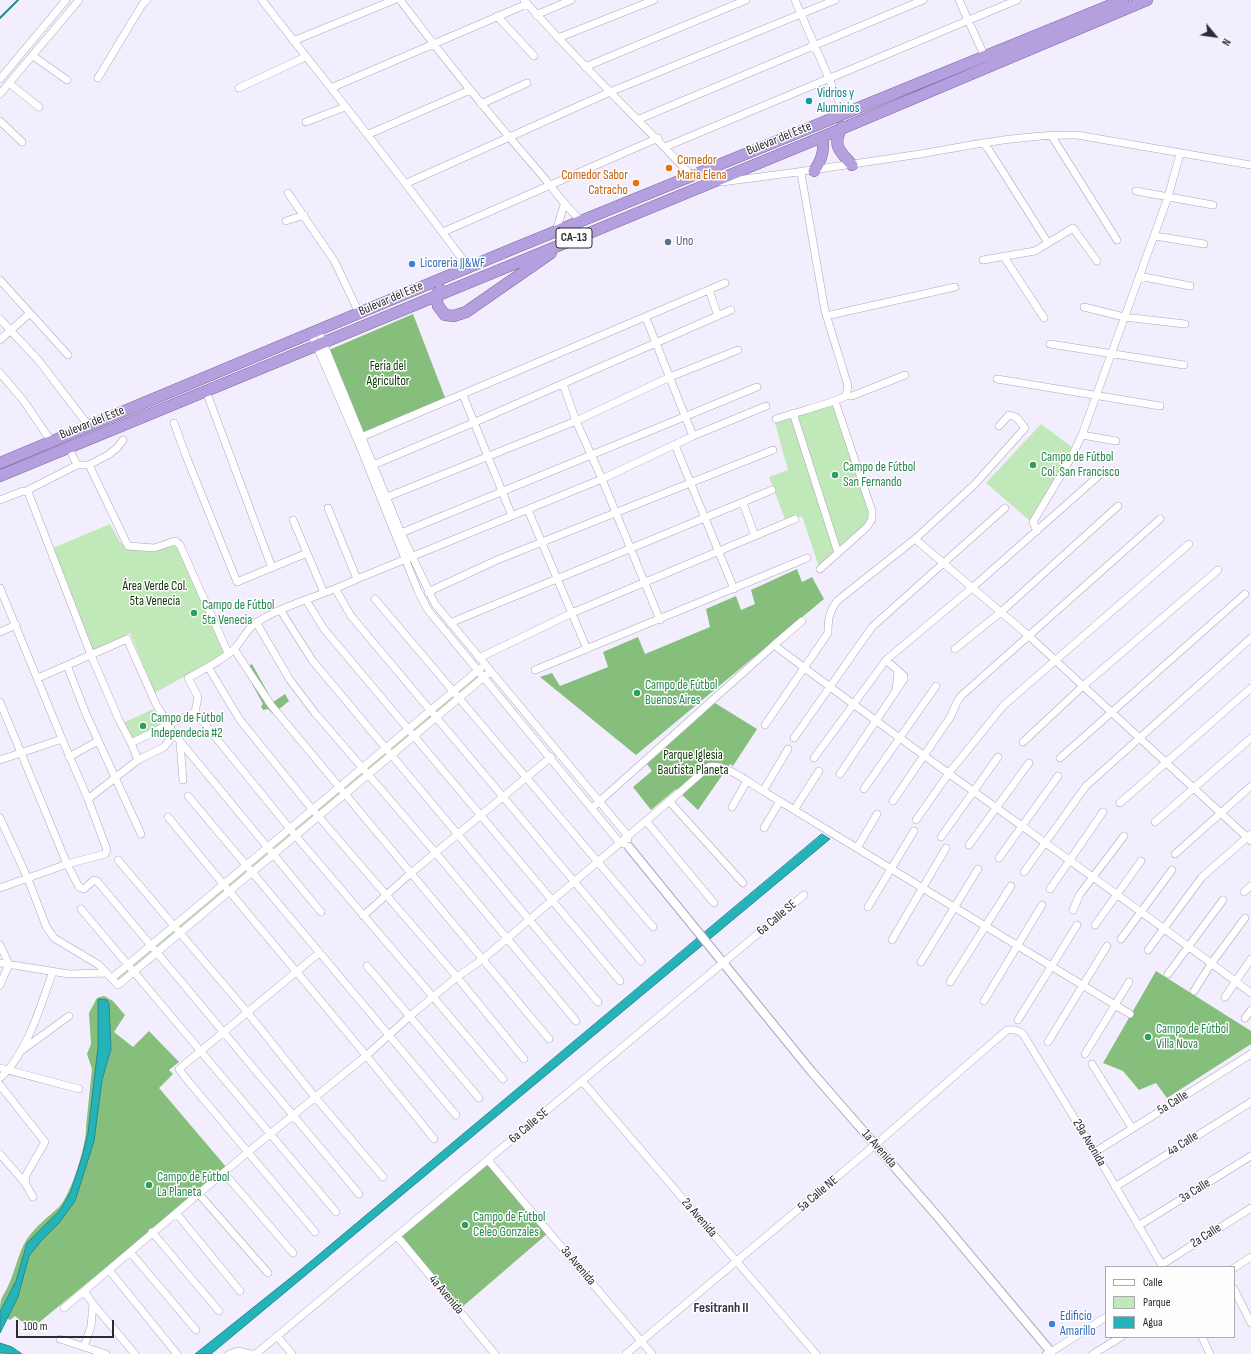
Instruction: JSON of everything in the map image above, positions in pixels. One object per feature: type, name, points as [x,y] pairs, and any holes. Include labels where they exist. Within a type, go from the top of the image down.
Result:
[{"type":"highway","name":"Bulevar del Este","points":[[0,462],[468,267],[812,127],[984,55],[1122,0]]},
{"type":"highway","name":"Bulevar del Este","points":[[0,476],[822,137],[842,127],[1147,0]]},
{"type":"highway","points":[[812,127],[822,137],[837,148],[852,165]]},
{"type":"highway","points":[[837,148],[837,137],[842,127]]},
{"type":"highway","points":[[814,171],[819,164],[824,147],[822,137]]},
{"type":"highway","points":[[510,250],[498,262],[449,283],[436,295],[438,306],[445,314],[454,316],[466,312],[568,241]]},
{"type":"street","points":[[0,80],[66,0]]},
{"type":"street","points":[[0,94],[79,0]]},
{"type":"street","points":[[98,78],[142,5],[147,0]]},
{"type":"street","points":[[262,0],[305,57],[369,134],[407,183],[468,267]]},
{"type":"street","points":[[293,41],[394,0]]},
{"type":"street","points":[[400,0],[481,104],[550,185],[564,205],[581,221]]},
{"type":"street","points":[[536,15],[571,0]]},
{"type":"street","points":[[558,38],[654,0]]},
{"type":"street","points":[[585,66],[746,0]]},
{"type":"street","points":[[795,0],[844,113]]},
{"type":"street","points":[[407,183],[610,92],[835,0]]},
{"type":"street","points":[[637,120],[923,0]]},
{"type":"street","points":[[959,0],[984,55]]},
{"type":"street","points":[[664,147],[829,77],[896,52],[1017,0]]},
{"type":"street","points":[[331,88],[497,16],[525,2],[637,120],[658,138],[664,147],[692,176]]},
{"type":"street","points":[[497,16],[534,56]]},
{"type":"street","points":[[33,56],[66,80]]},
{"type":"street","points":[[239,88],[305,57]]},
{"type":"street","points":[[481,104],[527,82]]},
{"type":"street","points":[[9,83],[39,106]]},
{"type":"street","points":[[369,134],[470,90]]},
{"type":"street","points":[[306,122],[345,107]]},
{"type":"street","points":[[0,121],[22,142]]},
{"type":"street","points":[[1051,135],[1117,240]]},
{"type":"street","points":[[707,184],[801,173],[983,143],[1051,135],[1077,135],[1180,154],[1251,165]]},
{"type":"street","points":[[442,232],[658,138]]},
{"type":"street","points":[[983,143],[989,150],[1048,243]]},
{"type":"street","points":[[1037,531],[1033,522],[1071,458],[1082,435],[1095,395],[1155,236],[1180,154]]},
{"type":"street","points":[[801,173],[826,316],[847,377],[848,386],[846,396]]},
{"type":"street","points":[[1136,191],[1213,205]]},
{"type":"street","points":[[288,193],[335,262],[359,313]]},
{"type":"street","points":[[556,231],[564,205]]},
{"type":"street","points":[[286,222],[304,215]]},
{"type":"street","points":[[983,260],[1035,251],[1073,228],[1097,261]]},
{"type":"street","points":[[1155,236],[1204,244]]},
{"type":"street","points":[[1004,256],[1044,318]]},
{"type":"street","points":[[1140,276],[1190,286]]},
{"type":"street","points":[[0,280],[29,314],[68,355]]},
{"type":"street","points":[[360,438],[463,396],[725,283]]},
{"type":"street","points":[[826,316],[955,287]]},
{"type":"street","points":[[709,290],[718,316]]},
{"type":"street","points":[[1084,307],[1124,317],[1185,324]]},
{"type":"street","points":[[373,465],[656,344],[731,310]]},
{"type":"street","points":[[0,340],[29,314]]},
{"type":"street","points":[[646,318],[670,377],[684,418],[693,436]]},
{"type":"street","points":[[0,319],[39,361],[88,425]]},
{"type":"street","points":[[315,332],[409,559],[435,604],[490,672],[628,836],[629,847],[620,843],[551,756],[428,610],[418,591],[409,559],[401,533],[387,497],[360,438]]},
{"type":"street","points":[[1050,344],[1184,365]]},
{"type":"street","points":[[387,497],[576,421],[670,377],[738,350]]},
{"type":"street","points":[[0,373],[23,400],[51,441]]},
{"type":"street","points":[[776,419],[835,401],[846,396],[852,396],[905,375]]},
{"type":"street","points":[[997,379],[1160,406]]},
{"type":"street","points":[[563,384],[576,421],[602,479],[660,620]]},
{"type":"street","points":[[401,533],[758,387]]},
{"type":"street","points":[[206,391],[272,568]]},
{"type":"street","points":[[463,396],[501,493],[512,516]]},
{"type":"street","points":[[820,568],[867,527],[872,519],[872,511],[835,401]]},
{"type":"street","points":[[503,1079],[289,829],[196,712],[198,697],[188,678],[208,667],[231,651],[248,629],[256,622],[306,600],[336,590],[357,579],[602,479],[693,436],[766,406]]},
{"type":"street","points":[[793,413],[838,553]]},
{"type":"street","points":[[765,725],[828,633],[828,621],[831,609],[837,601],[915,539],[975,484],[1025,428],[1016,417],[1009,415],[999,426]]},
{"type":"street","points":[[174,423],[237,582],[307,553]]},
{"type":"street","points":[[1082,435],[1116,441]]},
{"type":"street","points":[[0,500],[26,491],[77,465],[89,465],[108,455],[117,448],[123,440]]},
{"type":"street","points":[[674,445],[734,589]]},
{"type":"street","points":[[69,448],[77,465]]},
{"type":"street","points":[[428,592],[497,560],[542,544],[773,450]]},
{"type":"street","points":[[89,465],[128,546],[154,548],[175,541],[180,545],[231,651],[271,705],[549,1039]]},
{"type":"street","points":[[814,758],[886,660],[973,587],[1103,472]]},
{"type":"street","points":[[450,623],[772,490]]},
{"type":"street","points":[[26,491],[91,655],[138,760]]},
{"type":"street","points":[[743,503],[755,536]]},
{"type":"street","points":[[955,649],[1002,612],[1118,506]]},
{"type":"street","points":[[328,508],[357,579]]},
{"type":"street","points":[[794,738],[828,687],[872,627],[1005,508]]},
{"type":"street","points":[[528,510],[587,649]]},
{"type":"street","points":[[893,801],[951,716],[961,696],[1160,518]]},
{"type":"street","points":[[479,658],[572,613],[644,582],[718,553],[795,519]]},
{"type":"street","points":[[293,520],[324,593]]},
{"type":"street","points":[[915,539],[944,562],[1029,636],[1166,764],[1220,813],[1250,837],[1202,878],[1148,950]]},
{"type":"street","points":[[916,820],[949,773],[1003,706],[1190,544]]},
{"type":"street","points":[[535,670],[660,620],[807,558]]},
{"type":"street","points":[[1023,742],[1083,686],[1218,570]]},
{"type":"street","points":[[0,588],[108,850],[105,854],[67,864],[0,888]]},
{"type":"street","points":[[336,590],[351,616],[429,711],[641,961]]},
{"type":"street","points":[[1060,758],[1110,712],[1245,594]]},
{"type":"street","points":[[375,599],[526,777],[596,863],[653,928]]},
{"type":"street","points":[[306,600],[324,629],[620,981]]},
{"type":"street","points":[[281,611],[312,660],[598,1002]]},
{"type":"street","points":[[592,808],[802,621]]},
{"type":"street","points":[[256,622],[290,680],[316,713],[435,852],[576,1021]]},
{"type":"street","points":[[0,632],[16,625]]},
{"type":"street","points":[[1024,872],[1086,786],[1251,638]]},
{"type":"street","points":[[38,678],[127,639],[156,704],[168,726],[321,912]]},
{"type":"street","points":[[774,645],[828,687],[998,807],[1092,878],[1251,993]]},
{"type":"street","points":[[840,774],[904,679],[904,676],[886,660]]},
{"type":"street","points":[[67,665],[86,714],[116,776],[141,834]]},
{"type":"street","points":[[112,978],[222,884],[485,665]]},
{"type":"street","points":[[208,667],[240,720],[312,809],[457,977],[524,1059]]},
{"type":"street","points":[[0,818],[28,879],[46,926],[54,938],[98,966],[118,985],[227,891],[490,672]]},
{"type":"street","points":[[864,789],[936,686]]},
{"type":"street","points":[[1120,803],[1251,688]]},
{"type":"street","points":[[0,702],[67,864],[81,888],[84,889],[94,880],[97,881],[150,945],[225,1031],[292,1116],[359,1194]]},
{"type":"street","points":[[131,743],[196,712]]},
{"type":"street","points":[[88,799],[138,760],[164,746],[174,734]]},
{"type":"street","points":[[1155,822],[1251,738]]},
{"type":"street","points":[[0,760],[62,739]]},
{"type":"street","points":[[70,756],[98,741]]},
{"type":"street","points":[[180,742],[183,780]]},
{"type":"street","points":[[763,791],[788,749]]},
{"type":"street","points":[[363,916],[435,852],[481,816],[551,756]]},
{"type":"street","points":[[941,837],[998,757]]},
{"type":"street","points":[[969,845],[1030,763]]},
{"type":"street","points":[[64,1308],[152,1232],[367,1055],[388,1034],[432,997],[507,939],[708,767],[722,767],[747,781],[1130,1014]]},
{"type":"street","points":[[794,810],[819,770]]},
{"type":"street","points":[[999,858],[1021,825],[1058,776]]},
{"type":"street","points":[[732,807],[747,781]]},
{"type":"street","points":[[1175,854],[1251,786]]},
{"type":"street","points":[[188,796],[250,872],[456,1115]]},
{"type":"street","points":[[669,801],[743,883]]},
{"type":"street","points":[[764,828],[780,801]]},
{"type":"street","points":[[1050,888],[1103,812]]},
{"type":"street","points":[[857,848],[877,814]]},
{"type":"street","points":[[168,817],[227,891],[367,1055],[434,1139]]},
{"type":"street","points":[[646,821],[714,903]]},
{"type":"street","points":[[868,907],[914,831]]},
{"type":"street","points":[[1073,910],[1080,894],[1124,836]]},
{"type":"street","name":"1a Avenida","points":[[629,847],[710,945],[783,1037],[876,1145],[1049,1353]]},
{"type":"street","points":[[892,940],[946,848]]},
{"type":"street","points":[[118,860],[248,1013],[315,1097],[383,1177]]},
{"type":"street","points":[[1095,924],[1141,861]]},
{"type":"street","points":[[921,962],[978,869]]},
{"type":"street","points":[[1122,938],[1172,870]]},
{"type":"street","points":[[950,982],[1011,886]]},
{"type":"street","points":[[1244,892],[1251,886]]},
{"type":"street","name":"6a Calle SE","points":[[253,1354],[257,1353],[804,895]]},
{"type":"street","points":[[1168,974],[1223,900]]},
{"type":"street","points":[[984,1001],[1042,906]]},
{"type":"street","points":[[81,909],[132,972],[272,1133],[336,1212]]},
{"type":"street","points":[[1194,991],[1211,964],[1245,918]]},
{"type":"street","points":[[1018,1020],[1050,966],[1077,925]]},
{"type":"street","points":[[0,945],[8,964],[0,985]]},
{"type":"street","points":[[1048,1042],[1107,946]]},
{"type":"street","points":[[315,1232],[180,1070],[180,1067],[248,1013],[319,953]]},
{"type":"street","points":[[1224,997],[1251,959]]},
{"type":"street","points":[[0,963],[83,974],[105,973]]},
{"type":"street","points":[[367,966],[479,1098]]},
{"type":"street","points":[[0,1078],[8,1071],[20,1053],[37,1015],[53,971]]},
{"type":"street","points":[[1085,1054],[1129,982]]},
{"type":"street","points":[[1245,1018],[1251,1010]]},
{"type":"street","points":[[20,1053],[69,1016]]},
{"type":"street","name":"29a Avenida","points":[[1007,1030],[1014,1029],[1023,1034],[1096,1152],[1162,1266]]},
{"type":"street","name":"5a Calle NE","points":[[626,1354],[876,1145],[1007,1030]]},
{"type":"street","name":"5a Calle","points":[[1096,1152],[1251,1054]]},
{"type":"street","points":[[1092,1064],[1132,1128]]},
{"type":"street","points":[[0,1068],[80,1089]]},
{"type":"street","name":"2a Avenida","points":[[582,1081],[816,1354]]},
{"type":"street","points":[[0,1085],[45,1142],[26,1175],[25,1183]]},
{"type":"street","name":"4a Calle","points":[[1115,1187],[1251,1102]]},
{"type":"street","points":[[0,1154],[25,1183],[33,1197]]},
{"type":"street","name":"3a Calle","points":[[1138,1226],[1251,1156]]},
{"type":"street","name":"3a Avenida","points":[[488,1160],[652,1354]]},
{"type":"street","points":[[224,1173],[293,1253]]},
{"type":"street","points":[[199,1194],[268,1272]]},
{"type":"street","name":"2a Calle","points":[[1162,1266],[1251,1208]]},
{"type":"street","points":[[176,1213],[240,1291]]},
{"type":"street","points":[[152,1232],[219,1311]]},
{"type":"street","name":"4a Avenida","points":[[397,1236],[495,1354]]},
{"type":"street","points":[[130,1252],[196,1330]]},
{"type":"street","points":[[1235,1267],[1251,1257]]},
{"type":"street","points":[[109,1270],[178,1354]]},
{"type":"street","points":[[84,1291],[135,1354]]},
{"type":"street","points":[[1235,1291],[1251,1323]]},
{"type":"street","points":[[84,1346],[90,1326],[93,1304]]},
{"type":"street","points":[[1049,1353],[1105,1318]]},
{"type":"street","points":[[277,1336],[292,1354]]},
{"type":"street","points":[[1093,1354],[1119,1338]]},
{"type":"street","points":[[1202,1338],[1210,1354]]},
{"type":"street","points":[[60,1339],[106,1354]]},
{"type":"street","points":[[229,1354],[238,1351],[250,1354]]},
{"type":"green space","name":"Feria del Agricultor","points":[[413,314],[446,400],[363,434],[329,350]]},
{"type":"green space","points":[[837,398],[868,486],[876,522],[819,567],[802,516],[786,522],[769,477],[788,470],[773,416]]},
{"type":"green space","name":"Campo de Fútbol Col. San Francisco","points":[[1041,424],[1073,448],[1030,521],[986,483]]},
{"type":"green space","name":"Área Verde Col. 5ta Venecia","points":[[110,524],[120,542],[130,547],[164,546],[181,539],[229,651],[155,693],[130,633],[93,652],[53,548]]},
{"type":"green space","points":[[797,569],[802,582],[812,577],[824,599],[636,755],[540,677],[552,673],[560,686],[608,667],[603,652],[638,637],[645,654],[710,627],[706,609],[736,596],[741,610],[755,604],[751,590]]},
{"type":"green space","points":[[252,664],[273,702],[285,694],[289,701],[273,714],[268,709],[263,710],[261,706],[263,704],[244,669]]},
{"type":"green space","points":[[478,672],[483,677],[119,982],[113,978]]},
{"type":"green space","name":"Parque Iglesia Bautista Planeta","points":[[715,703],[757,729],[733,766],[730,764],[698,810],[676,789],[651,810],[633,787],[652,771],[647,764]]},
{"type":"green space","name":"Campo de Fútbol Independecia #2","points":[[153,709],[162,729],[132,742],[123,723]]},
{"type":"green space","points":[[1156,971],[1251,1031],[1251,1044],[1167,1098],[1156,1083],[1139,1090],[1123,1071],[1103,1063]]},
{"type":"green space","points":[[104,996],[113,1001],[125,1015],[114,1032],[133,1047],[149,1031],[179,1062],[169,1070],[173,1074],[159,1088],[227,1168],[31,1329],[15,1316],[10,1320],[0,1315],[1,1301],[7,1289],[21,1250],[27,1239],[64,1201],[73,1181],[86,1135],[92,1069],[87,1054],[91,1044],[89,1013],[97,998]]},
{"type":"green space","points":[[487,1161],[547,1234],[461,1308],[398,1235]]},
{"type":"water","points":[[822,834],[830,839],[211,1354],[195,1354],[304,1267]]},
{"type":"water","points":[[99,999],[107,1000],[109,1004],[111,1049],[102,1080],[94,1141],[75,1201],[59,1223],[41,1241],[29,1256],[18,1297],[0,1333],[0,1312],[16,1281],[27,1243],[61,1209],[71,1191],[82,1157],[88,1133],[98,1047]]},
{"type":"water","points":[[0,1343],[12,1347],[22,1354],[0,1353]]},
{"type":"waterway","points":[[0,18],[18,0]]},
{"type":"place","name":"Vidrios y Aluminios","points":[[809,101]]},
{"type":"place","name":"Comedor Maria Elena","points":[[669,168]]},
{"type":"place","name":"Comedor Sabor Catracho","points":[[636,183]]},
{"type":"place","name":"Uno","points":[[668,242]]},
{"type":"place","name":"Licoreria JJ&WF","points":[[412,264]]},
{"type":"place","name":"Campo de Fútbol Col. San Francisco","points":[[1033,465]]},
{"type":"place","name":"Campo de Fútbol San Fernando","points":[[835,475]]},
{"type":"place","name":"Campo de Fútbol 5ta Venecia","points":[[194,613]]},
{"type":"place","name":"Campo de Fútbol Buenos Aires","points":[[637,693]]},
{"type":"place","name":"Campo de Fútbol Independecia #2","points":[[143,726]]},
{"type":"place","name":"Campo de Fútbol Villa Nova","points":[[1148,1037]]},
{"type":"place","name":"Campo de Fútbol La Planeta","points":[[149,1185]]},
{"type":"place","name":"Campo de Fútbol Celeo Gonzales","points":[[465,1225]]},
{"type":"place","name":"Edificio Amarillo","points":[[1052,1324]]},
{"type":"district","name":"Fesitranh II","points":[[721,1308]]}]
